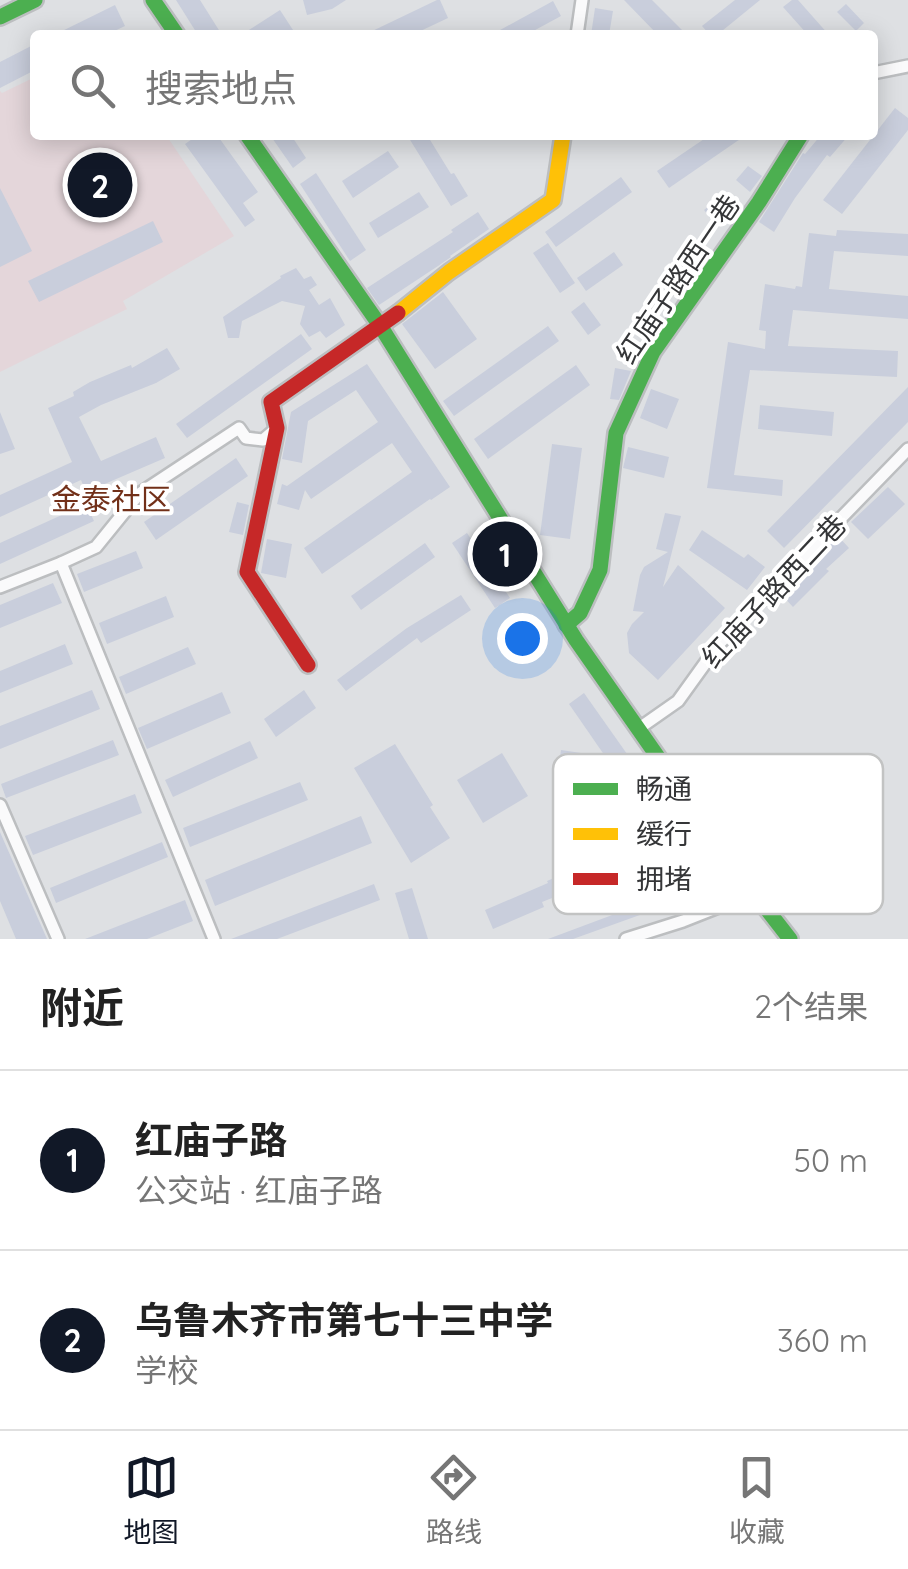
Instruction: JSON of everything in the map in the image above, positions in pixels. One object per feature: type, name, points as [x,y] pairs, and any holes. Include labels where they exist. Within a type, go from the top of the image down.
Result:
[{"type":"street","points":[[0,16],[35,0]]},
{"type":"street","points":[[153,0],[174,30]]},
{"type":"street","points":[[578,30],[582,0]]},
{"type":"street","points":[[878,71],[908,66]]},
{"type":"street","points":[[250,140],[381,328],[566,625],[656,754]]},
{"type":"street","points":[[308,665],[246,572],[277,428],[271,402],[381,328],[448,272],[553,200],[561,140]]},
{"type":"street","name":"红庙子路西一巷","points":[[566,625],[580,613],[600,570],[616,432],[653,352],[798,140]]},
{"type":"street","points":[[0,587],[96,547],[139,494],[239,428],[246,438],[262,440],[277,428]]},
{"type":"street","name":"红庙子路西二巷","points":[[638,729],[678,702],[718,644],[908,448]]},
{"type":"street","points":[[62,563],[214,939]]},
{"type":"street","points":[[0,805],[58,939]]},
{"type":"street","points":[[626,939],[701,914]]},
{"type":"street","points":[[770,914],[790,939]]},
{"type":"shaded area","points":[[30,79],[30,140],[169,140],[234,236],[123,301],[127,309],[0,372],[0,91]]},
{"type":"building","points":[[176,0],[200,0],[219,30],[195,30]]},
{"type":"building","points":[[303,0],[346,0],[332,9],[307,15]]},
{"type":"building","points":[[437,0],[448,18],[423,30],[374,30]]},
{"type":"building","points":[[624,0],[652,0],[682,30],[653,30]]},
{"type":"building","points":[[735,0],[760,0],[723,30],[706,30],[702,26]]},
{"type":"building","points":[[798,0],[825,30],[804,30],[783,7]]},
{"type":"building","points":[[553,1],[561,16],[535,30],[500,30]]},
{"type":"building","points":[[846,4],[864,23],[855,30],[837,12]]},
{"type":"building","points":[[115,5],[125,26],[117,30],[64,30]]},
{"type":"building","points":[[595,8],[613,11],[610,30],[592,30]]},
{"type":"building","points":[[280,10],[293,30],[249,30]]},
{"type":"building","points":[[30,47],[30,73],[0,88],[0,62]]},
{"type":"building","points":[[895,108],[908,118],[908,130],[842,214],[823,200],[870,140],[878,140],[878,130]]},
{"type":"building","points":[[191,140],[221,140],[258,192],[243,203],[255,220],[245,227],[185,144]]},
{"type":"building","points":[[273,140],[294,140],[306,158],[293,168]]},
{"type":"building","points":[[410,140],[430,140],[451,174],[454,173],[468,196],[451,206]]},
{"type":"building","points":[[703,140],[739,140],[669,188],[657,171]]},
{"type":"building","points":[[817,140],[845,140],[830,157],[827,155],[774,232],[759,222]]},
{"type":"building","points":[[388,151],[399,167],[353,198],[342,181]]},
{"type":"building","points":[[748,166],[762,176],[750,192],[736,180]]},
{"type":"building","points":[[316,173],[366,250],[350,261],[300,184]]},
{"type":"building","points":[[621,177],[632,192],[556,247],[545,232]]},
{"type":"building","points":[[0,188],[32,251],[0,267]]},
{"type":"building","points":[[419,192],[429,207],[378,238],[369,223]]},
{"type":"building","points":[[719,198],[731,213],[716,225],[704,210]]},
{"type":"building","points":[[478,212],[489,229],[379,305],[367,288]]},
{"type":"building","points":[[153,221],[163,242],[39,302],[28,281]]},
{"type":"building","points":[[837,230],[908,234],[908,256],[834,251],[829,289],[908,296],[908,319],[793,310],[788,346],[898,351],[897,377],[750,370],[734,475],[783,480],[782,496],[707,488],[728,342],[765,349],[766,331],[759,330],[765,284],[802,287],[809,233],[836,236]]},
{"type":"building","points":[[548,243],[575,283],[560,293],[533,253]]},
{"type":"building","points":[[614,252],[623,265],[586,291],[577,278]]},
{"type":"building","points":[[296,268],[304,279],[311,276],[317,285],[309,290],[319,305],[330,298],[345,325],[326,338],[320,331],[309,337],[300,324],[305,306],[282,301],[242,321],[239,338],[228,338],[223,317]]},
{"type":"building","points":[[443,292],[477,339],[435,369],[402,324]]},
{"type":"building","points":[[584,302],[601,325],[588,335],[571,312]]},
{"type":"building","points":[[548,326],[559,341],[454,416],[443,401]]},
{"type":"building","points":[[301,334],[312,349],[187,438],[176,424]]},
{"type":"building","points":[[167,348],[180,369],[79,417],[101,461],[156,437],[165,458],[86,492],[81,480],[0,517],[0,495],[72,462],[48,408],[74,396],[73,392],[90,382],[131,365],[132,368]]},
{"type":"building","points":[[367,364],[450,487],[322,574],[304,548],[412,472],[392,443],[311,499],[305,490],[299,510],[277,504],[282,484],[287,486],[378,422],[356,390],[308,421],[302,463],[282,459],[291,412]]},
{"type":"building","points":[[576,365],[590,385],[488,459],[474,439]]},
{"type":"building","points":[[615,368],[631,371],[619,400],[610,399]]},
{"type":"building","points":[[908,387],[908,422],[784,548],[767,531]]},
{"type":"building","points":[[651,389],[679,399],[667,429],[640,418]]},
{"type":"building","points":[[760,405],[834,412],[832,436],[758,429]]},
{"type":"building","points":[[0,412],[15,449],[0,454]]},
{"type":"building","points":[[552,444],[582,448],[570,539],[540,535]]},
{"type":"building","points":[[628,447],[669,457],[664,478],[623,468]]},
{"type":"building","points":[[236,458],[248,476],[156,540],[144,522]]},
{"type":"building","points":[[888,487],[905,504],[868,539],[851,522]]},
{"type":"building","points":[[237,502],[249,505],[243,535],[229,532]]},
{"type":"building","points":[[86,504],[94,521],[0,564],[0,543]]},
{"type":"building","points":[[665,513],[681,516],[663,587],[678,565],[725,608],[658,680],[629,653],[627,633],[644,612],[633,611],[644,567],[668,552],[656,549]]},
{"type":"building","points":[[702,530],[765,567],[747,590],[689,550]]},
{"type":"building","points":[[467,533],[510,598],[495,608],[452,543]]},
{"type":"building","points":[[837,535],[849,548],[793,607],[781,594]]},
{"type":"building","points":[[267,539],[292,544],[286,578],[261,573]]},
{"type":"building","points":[[425,543],[435,557],[361,610],[351,596]]},
{"type":"building","points":[[136,551],[143,568],[84,592],[77,574]]},
{"type":"building","points":[[53,583],[62,603],[0,628],[0,605]]},
{"type":"building","points":[[461,595],[471,610],[421,643],[417,638],[346,691],[337,680],[407,628]]},
{"type":"building","points":[[166,596],[174,617],[107,644],[99,623]]},
{"type":"building","points":[[65,644],[73,664],[0,693],[0,671]]},
{"type":"building","points":[[188,647],[196,664],[126,694],[119,677]]},
{"type":"building","points":[[92,690],[100,709],[0,749],[0,726]]},
{"type":"building","points":[[304,690],[316,708],[276,737],[264,719]]},
{"type":"building","points":[[222,692],[231,713],[147,749],[138,728]]},
{"type":"building","points":[[584,693],[627,754],[604,754],[569,704]]},
{"type":"building","points":[[113,740],[119,755],[6,798],[1,784]]},
{"type":"building","points":[[250,741],[258,758],[173,797],[165,780]]},
{"type":"building","points":[[395,744],[450,838],[411,863],[354,768]]},
{"type":"building","points":[[502,753],[528,796],[483,823],[457,780]]},
{"type":"building","points":[[300,782],[308,800],[190,847],[183,828]]},
{"type":"building","points":[[135,794],[142,813],[33,855],[25,836]]},
{"type":"building","points":[[361,816],[372,843],[215,906],[205,880]]},
{"type":"building","points":[[0,832],[47,939],[16,939],[0,901]]},
{"type":"building","points":[[162,842],[168,857],[56,903],[50,888]]},
{"type":"building","points":[[553,878],[553,898],[542,902],[544,907],[493,929],[485,910]]},
{"type":"building","points":[[374,884],[380,900],[277,939],[231,939]]},
{"type":"building","points":[[412,888],[428,939],[409,939],[395,893]]},
{"type":"building","points":[[185,900],[193,921],[147,939],[85,939]]},
{"type":"building","points":[[615,914],[643,914],[573,939],[548,939]]},
{"type":"traffic: fast","points":[[0,17],[35,0]]},
{"type":"traffic: fast","points":[[153,0],[174,30]]},
{"type":"traffic: fast","points":[[250,140],[381,327],[576,640],[656,754]]},
{"type":"traffic: fast","points":[[566,625],[580,613],[600,570],[616,433],[653,352],[798,140]]},
{"type":"traffic: fast","points":[[771,914],[790,939]]},
{"type":"traffic: slow","points":[[398,313],[449,272],[553,200],[562,140]]},
{"type":"traffic: jam","points":[[308,665],[247,572],[277,428],[271,402],[398,313]]},
{"type":"place","name":"乌鲁木齐市第七十三中学","points":[[100,185]]},
{"type":"place","name":"红庙子路","points":[[505,554]]},
{"type":"district","name":"金泰社区","points":[[111,500]]}]
